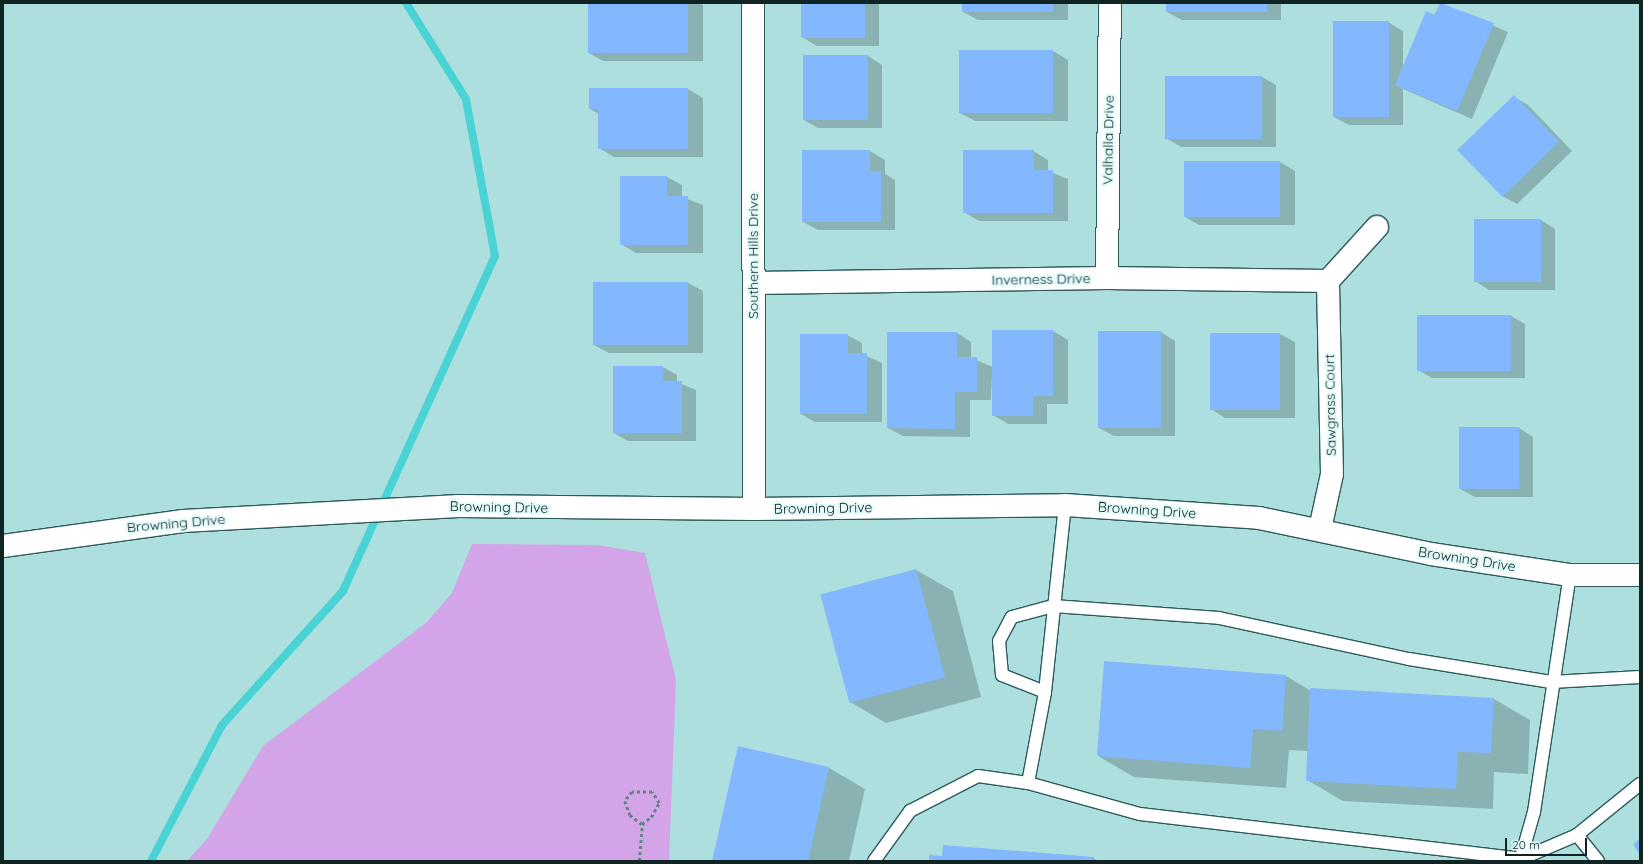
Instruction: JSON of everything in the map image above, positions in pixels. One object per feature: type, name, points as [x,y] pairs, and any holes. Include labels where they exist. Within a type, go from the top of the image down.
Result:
[{"type":"street","name":"Southern Hills Drive","points":[[753,3],[754,509]]},
{"type":"street","name":"Valhalla Drive","points":[[1107,278],[1110,3]]},
{"type":"street","points":[[1328,281],[1377,227]]},
{"type":"street","name":"Inverness Drive","points":[[754,283],[1107,278],[1328,281]]},
{"type":"street","name":"Sawgrass Court","points":[[1320,529],[1332,474],[1328,281]]},
{"type":"street","name":"Browning Drive","points":[[3,546],[78,534],[223,519],[459,506],[754,509],[1065,505],[1259,518],[1320,529],[1431,554],[1570,575],[1640,575]]},
{"type":"lane","points":[[1028,783],[1044,692],[1065,505]]},
{"type":"lane","points":[[1521,860],[1534,812],[1551,682],[1570,575]]},
{"type":"lane","points":[[1044,692],[1002,675],[999,641],[1012,617],[1053,606],[1219,618],[1409,659],[1551,682],[1640,677]]},
{"type":"lane","points":[[874,861],[910,811],[978,776],[1028,783],[1140,814],[1521,860],[1577,835],[1640,784]]},
{"type":"lane","points":[[1577,835],[1598,861]]},
{"type":"path","points":[[639,861],[642,824],[651,817],[659,803],[652,792],[632,792],[625,801],[630,815],[642,824]]},
{"type":"shaded area","points":[[472,544],[598,545],[645,553],[676,680],[669,861],[187,861],[207,839],[263,746],[426,623],[452,593]]},
{"type":"building","points":[[588,3],[688,3],[688,53],[588,53]]},
{"type":"building","points":[[801,3],[865,3],[865,38],[801,38]]},
{"type":"building","points":[[962,3],[1053,3],[1053,12],[962,12]]},
{"type":"building","points":[[1166,3],[1267,3],[1267,12],[1166,12]]},
{"type":"building","points":[[1440,3],[1494,23],[1457,111],[1395,85],[1426,11],[1435,15]]},
{"type":"building","points":[[1333,21],[1389,21],[1389,117],[1333,117]]},
{"type":"building","points":[[959,50],[1053,50],[1053,113],[959,113]]},
{"type":"building","points":[[803,55],[868,55],[868,120],[803,120]]},
{"type":"building","points":[[1165,76],[1262,76],[1262,139],[1165,139]]},
{"type":"building","points":[[589,88],[688,88],[688,149],[598,149],[598,109],[589,109]]},
{"type":"building","points":[[1514,95],[1559,142],[1502,197],[1457,150]]},
{"type":"building","points":[[802,150],[870,150],[870,171],[881,171],[881,222],[802,222]]},
{"type":"building","points":[[963,150],[1034,150],[1034,170],[1053,170],[1053,213],[963,213]]},
{"type":"building","points":[[1184,161],[1280,161],[1280,217],[1184,217]]},
{"type":"building","points":[[620,176],[667,176],[667,196],[688,196],[688,245],[620,245]]},
{"type":"building","points":[[1474,219],[1541,219],[1541,282],[1474,282]]},
{"type":"building","points":[[593,282],[688,282],[688,345],[593,345]]},
{"type":"building","points":[[1417,315],[1511,315],[1511,371],[1417,371]]},
{"type":"building","points":[[992,330],[1053,330],[1053,396],[1033,396],[1033,416],[992,416]]},
{"type":"building","points":[[1098,331],[1161,331],[1161,428],[1098,428]]},
{"type":"building","points":[[887,332],[957,332],[957,357],[977,357],[977,392],[955,392],[955,429],[887,428]]},
{"type":"building","points":[[1210,333],[1280,333],[1280,410],[1210,410]]},
{"type":"building","points":[[800,334],[848,334],[848,353],[867,353],[867,414],[800,414]]},
{"type":"building","points":[[613,366],[663,366],[663,381],[682,381],[682,433],[613,433]]},
{"type":"building","points":[[1459,427],[1519,427],[1519,489],[1459,489]]},
{"type":"building","points":[[916,569],[945,677],[849,703],[820,595]]},
{"type":"building","points":[[1104,661],[1286,675],[1282,731],[1253,729],[1250,768],[1097,756]]},
{"type":"building","points":[[1310,688],[1494,698],[1491,753],[1458,752],[1456,789],[1306,781]]},
{"type":"building","points":[[738,746],[829,767],[808,861],[712,861]]},
{"type":"building","points":[[1640,839],[1640,855],[1633,844]]},
{"type":"building","points":[[943,845],[1094,857],[1093,861],[929,861],[929,855],[942,856]]},
{"type":"waterway","points":[[151,861],[222,725],[343,591],[495,256],[466,99],[406,3]]}]
